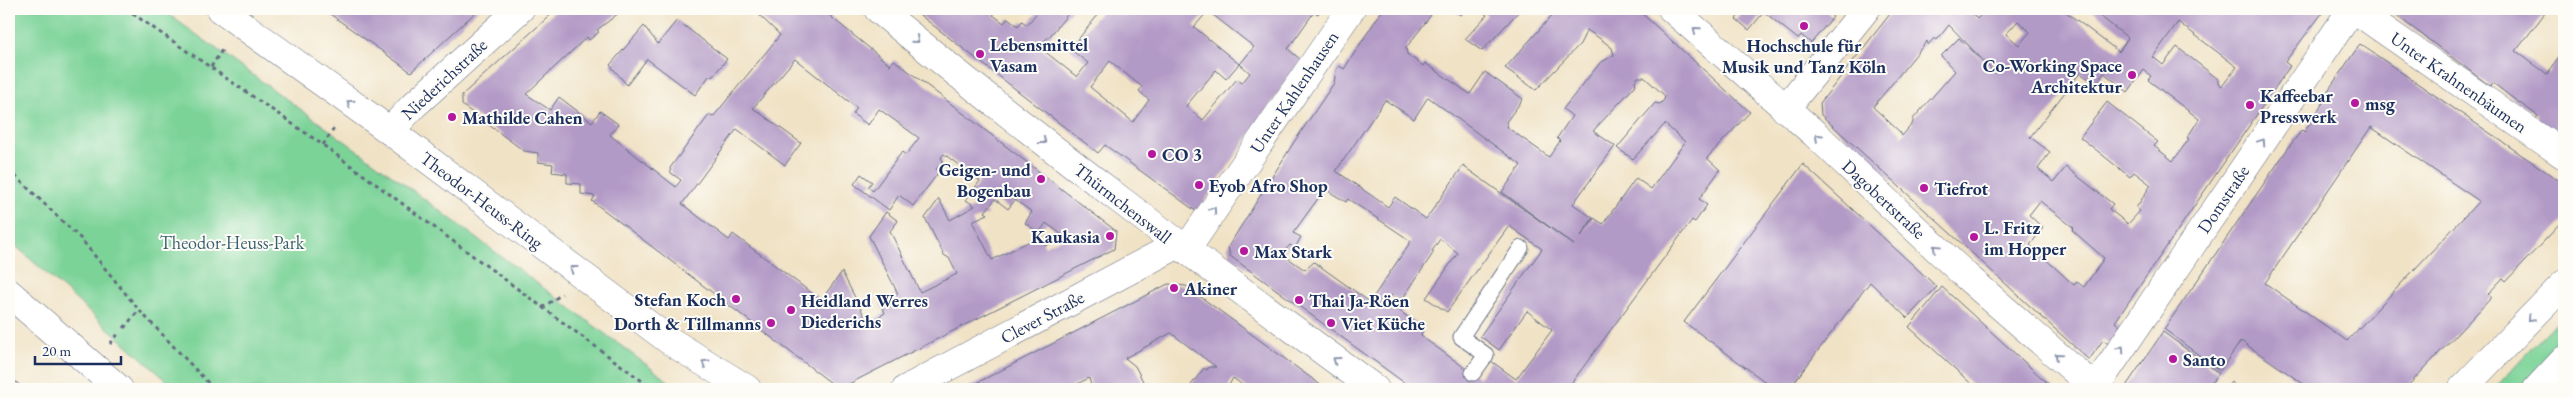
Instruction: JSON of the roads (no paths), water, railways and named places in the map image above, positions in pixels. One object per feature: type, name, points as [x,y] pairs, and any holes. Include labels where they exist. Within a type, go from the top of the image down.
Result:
[{"type":"street","name":"Theodor-Heuss-Ring","points":[[220,9],[390,131],[670,341],[747,389]]},
{"type":"street","name":"Niederichstraße","points":[[390,131],[413,106],[520,9]]},
{"type":"street","name":"Thürmchenswall","points":[[878,9],[960,77],[1182,247],[1375,389]]},
{"type":"street","name":"Unter Kahlenhausen","points":[[1182,247],[1351,9]]},
{"type":"street","name":"Dagobertstraße","points":[[1672,9],[1785,108],[1966,276],[2095,389]]},
{"type":"street","points":[[1785,108],[1866,9]]},
{"type":"street","name":"Unter Krahnenbäumen","points":[[2353,9],[2564,155]]},
{"type":"street","name":"Domstraße","points":[[2095,389],[2353,9]]},
{"type":"street","name":"Clever Straße","points":[[906,389],[1182,247]]},
{"type":"street","points":[[2462,389],[2564,284]]},
{"type":"street","points":[[9,293],[119,389]]},
{"type":"street","points":[[2537,389],[2564,360]]},
{"type":"lane","points":[[1473,373],[1486,355],[1461,337],[1521,248]]},
{"type":"place","name":"Hochschule für Musik und Tanz Köln","points":[[1804,26]]},
{"type":"place","name":"Lebensmittel Vasam","points":[[980,54]]},
{"type":"place","name":"Co-Working Space Architektur","points":[[2132,75]]},
{"type":"place","name":"msg","points":[[2355,103]]},
{"type":"place","name":"Kaffeebar Presswerk","points":[[2250,105]]},
{"type":"place","name":"Mathilde Cahen","points":[[452,117]]},
{"type":"place","name":"CO 3","points":[[1152,154]]},
{"type":"place","name":"Geigen- und Bogenbau","points":[[1041,179]]},
{"type":"place","name":"Eyob Afro Shop","points":[[1199,185]]},
{"type":"place","name":"Tiefrot","points":[[1924,188]]},
{"type":"place","name":"Kaukasia","points":[[1110,236]]},
{"type":"place","name":"L. Fritz im Hopper","points":[[1974,237]]},
{"type":"place","name":"Max Stark","points":[[1244,251]]},
{"type":"place","name":"Akiner","points":[[1174,288]]},
{"type":"place","name":"Stefan Koch","points":[[736,299]]},
{"type":"place","name":"Thai Ja-Röen","points":[[1299,300]]},
{"type":"place","name":"Heidland Werres Diederichs","points":[[791,310]]},
{"type":"place","name":"Dorth & Tillmanns","points":[[771,323]]},
{"type":"place","name":"Viet Küche","points":[[1331,323]]},
{"type":"place","name":"Santo","points":[[2173,359]]},
{"type":"park label","name":"Theodor-Heuss-Park","points":[[232,242]]}]
